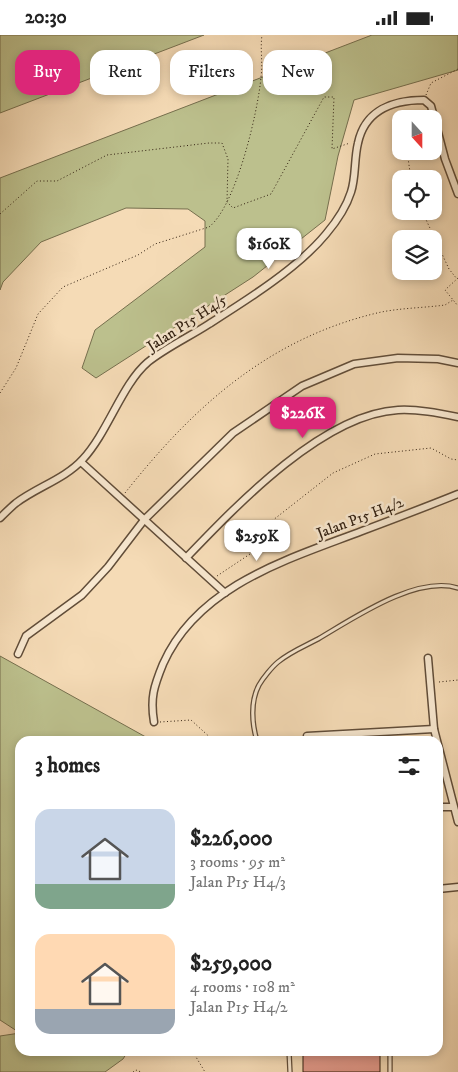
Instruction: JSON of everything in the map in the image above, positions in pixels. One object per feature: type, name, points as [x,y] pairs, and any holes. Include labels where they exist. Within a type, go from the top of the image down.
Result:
[{"type":"street","name":"Jalan P15 H4/5","points":[[0,518],[17,502],[80,462],[107,425],[129,385],[147,363],[258,291],[295,263],[325,236],[342,213],[352,191],[358,141],[369,118],[390,104],[406,100],[424,100]]},
{"type":"street","points":[[424,100],[431,106],[445,159],[458,194]]},
{"type":"street","points":[[18,654],[26,636],[82,595],[108,567],[144,519],[233,433],[302,386],[354,364],[398,359],[438,359],[458,363]]},
{"type":"street","points":[[186,558],[247,495],[274,473],[326,436],[360,418],[397,410],[434,412],[458,417]]},
{"type":"street","points":[[80,462],[225,593]]},
{"type":"street","name":"Jalan P15 H4/2","points":[[154,722],[151,702],[155,683],[168,654],[184,630],[202,609],[257,573],[458,494]]},
{"type":"street","points":[[428,658],[436,736]]},
{"type":"street","points":[[307,736],[434,729]]},
{"type":"street","points":[[443,766],[458,822]]},
{"type":"street","points":[[443,807],[453,807]]},
{"type":"street","points":[[443,888],[458,887]]},
{"type":"lane","points":[[256,736],[253,705],[259,686],[278,662],[387,600],[424,587],[450,585],[458,588]]},
{"type":"lane","points":[[289,1056],[290,1072]]},
{"type":"lane","points":[[390,1056],[390,1072]]},
{"type":"path","points":[[0,393],[16,368],[38,314],[62,287],[138,255],[155,244],[209,227],[216,222],[234,190],[258,100],[261,79],[262,35]]},
{"type":"path","points":[[424,100],[431,83],[458,69]]},
{"type":"path","points":[[0,215],[37,181],[57,181],[107,155],[209,143],[222,143],[228,159],[227,202],[233,208],[271,194],[324,97],[334,97],[332,149],[358,141]]},
{"type":"path","points":[[406,100],[406,110]]},
{"type":"path","points":[[426,220],[448,269],[458,279],[445,290],[458,306]]},
{"type":"path","points":[[121,498],[155,455],[204,405],[260,362],[320,330],[378,313],[445,305],[453,300]]},
{"type":"path","points":[[211,580],[259,548],[254,535],[333,473],[375,454],[432,448],[451,459],[458,460]]},
{"type":"path","points":[[430,683],[458,680]]},
{"type":"path","points":[[154,722],[191,720],[209,736]]},
{"type":"path","points":[[196,1056],[205,1072]]},
{"type":"path","points":[[133,1072],[136,1070],[141,1072]]},
{"type":"green space","points":[[0,35],[204,35],[160,52],[160,50],[90,50],[90,79],[80,82],[80,50],[15,50],[15,95],[47,95],[0,113]]},
{"type":"green space","points":[[372,35],[458,35],[458,70],[354,100],[338,156],[325,220],[253,277],[96,378],[82,368],[95,330],[205,247],[205,221],[188,209],[126,208],[41,242],[3,282],[0,290],[0,178],[216,95],[253,95],[253,81],[263,77],[263,95],[332,95],[332,50]]},
{"type":"green space","points":[[0,656],[144,736],[15,736],[15,1030],[0,1020]]},
{"type":"green space","points":[[15,1034],[15,1056],[125,1056],[105,1072],[0,1072],[0,1036]]},
{"type":"building","points":[[303,1056],[380,1056],[380,1072],[303,1072]]}]
